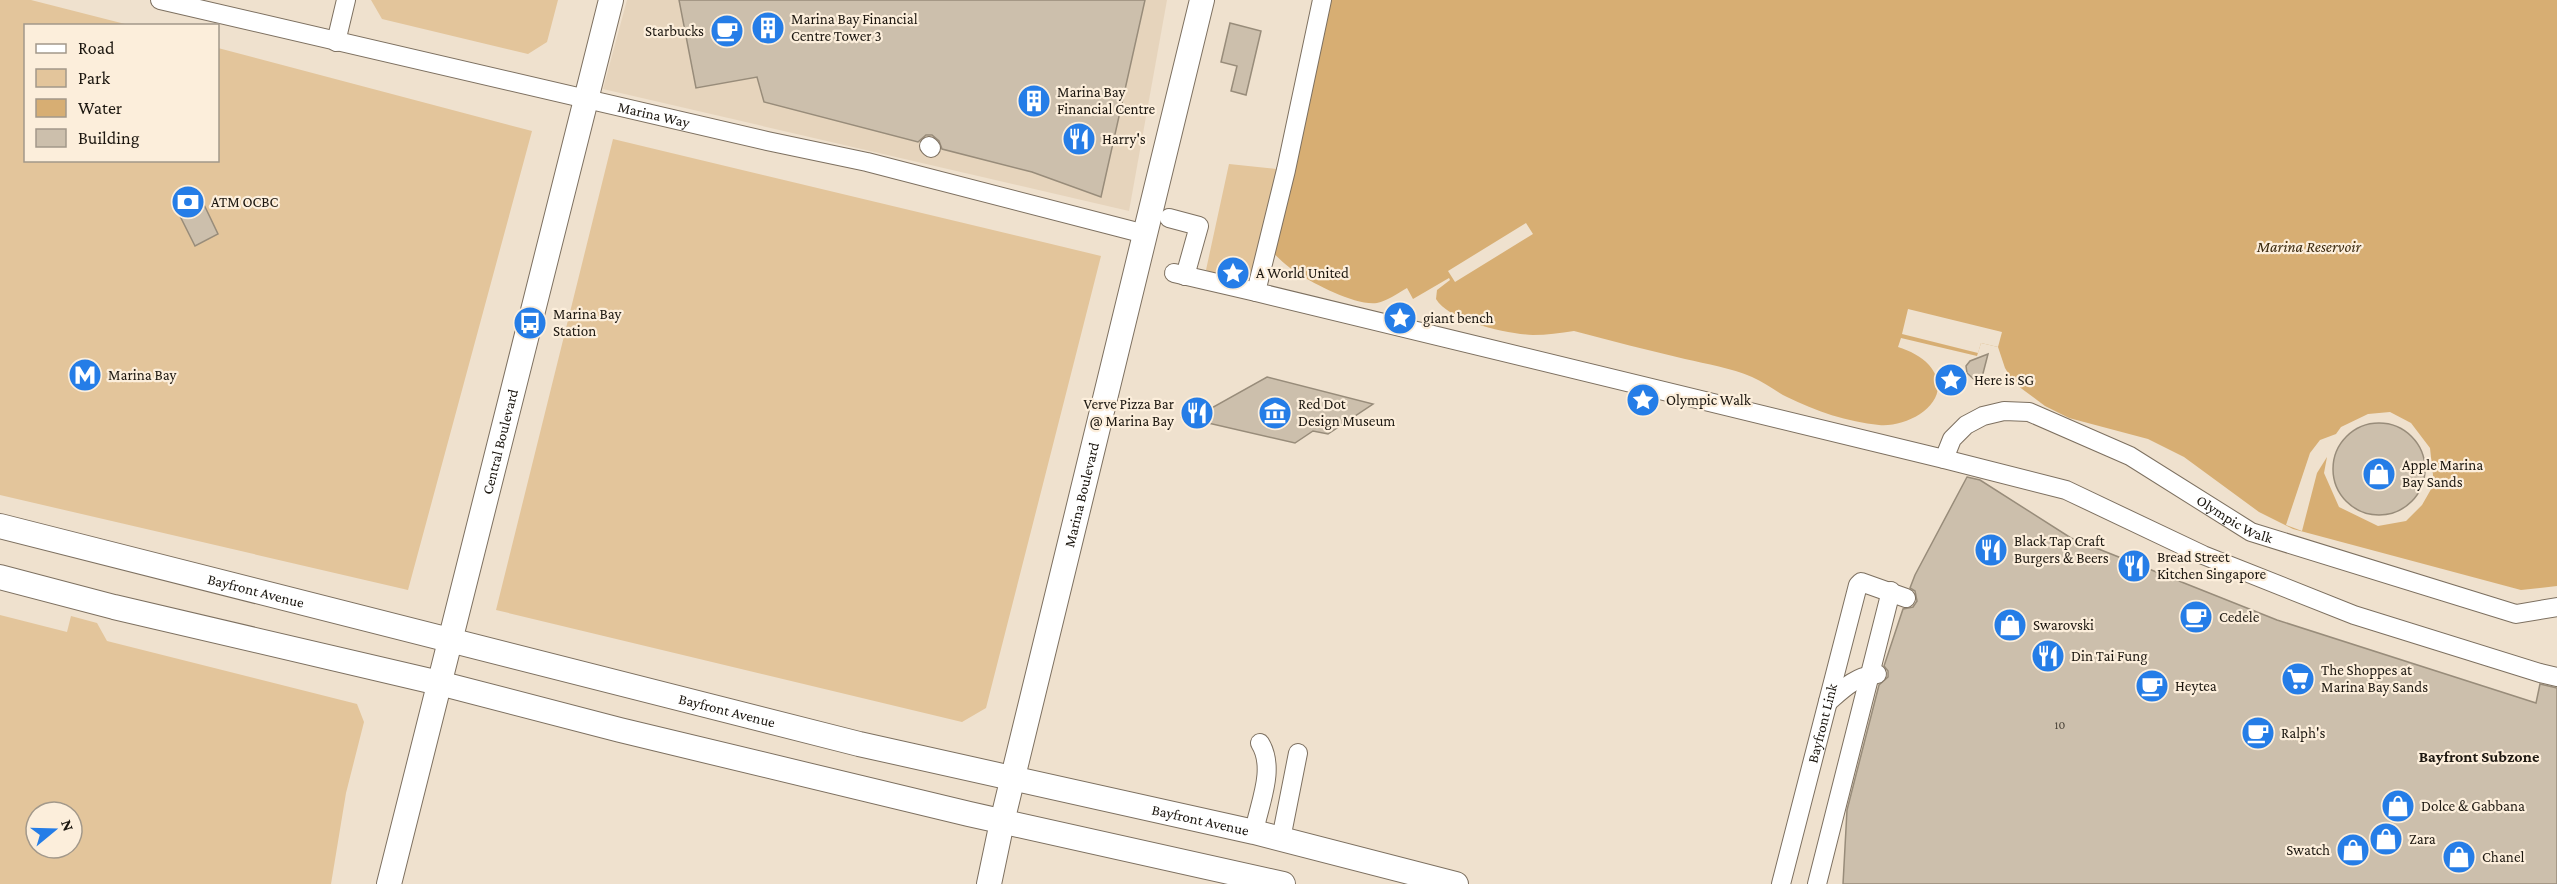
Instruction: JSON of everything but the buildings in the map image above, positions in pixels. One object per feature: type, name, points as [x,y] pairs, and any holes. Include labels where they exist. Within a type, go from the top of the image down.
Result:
[{"type":"main road","name":"Central Boulevard","points":[[389,884],[611,0]]},
{"type":"main road","name":"Marina Boulevard","points":[[989,884],[1002,822],[1202,0]]},
{"type":"main road","name":"Bayfront Avenue","points":[[0,526],[733,712],[1013,779],[1254,832],[1456,884]]},
{"type":"main road","points":[[0,577],[114,607],[439,683],[620,730],[1002,822],[1272,882]]},
{"type":"street","name":"Marina Way","points":[[163,0],[336,42],[867,162],[1145,234]]},
{"type":"street","points":[[336,42],[346,0]]},
{"type":"street","points":[[1256,291],[1286,170],[1322,0]]},
{"type":"street","points":[[1169,218],[1198,226],[1179,274],[2066,490],[2203,555],[2354,615],[2540,674],[2557,677]]},
{"type":"street","name":"Olympic Walk","points":[[1944,459],[1952,439],[1966,425],[1983,416],[2004,411],[2029,412],[2130,456],[2251,532],[2517,614],[2557,607]]},
{"type":"street","name":"Bayfront Link","points":[[1781,884],[1858,585],[1861,582],[1890,588],[1875,675],[1817,884]]},
{"type":"street","points":[[1828,702],[1851,681],[1875,675]]},
{"type":"street","points":[[1254,832],[1268,767],[1267,754],[1260,743]]},
{"type":"street","points":[[1281,839],[1298,753]]},
{"type":"shaded area","points":[[627,0],[1167,0],[1129,211],[603,89]]},
{"type":"green space","points":[[0,0],[31,0],[125,24],[24,24],[24,162],[219,162],[219,48],[532,131],[408,590],[0,495]]},
{"type":"green space","points":[[371,0],[558,0],[547,42],[528,54],[382,19]]},
{"type":"green space","points":[[613,139],[1101,256],[986,708],[962,722],[496,610]]},
{"type":"green space","points":[[1229,164],[1286,170],[1256,292],[1206,270]]},
{"type":"green space","points":[[0,615],[67,632],[71,616],[97,623],[107,641],[357,704],[364,722],[346,793],[331,884],[0,884]]},
{"type":"water","name":"Marina Reservoir","points":[[1330,0],[2557,0],[2557,586],[2521,590],[2293,529],[2259,512],[2184,457],[2148,439],[2069,418],[2045,406],[2011,378],[1998,347],[1981,343],[1977,356],[1901,338],[1898,347],[1915,354],[1929,365],[1936,377],[1938,389],[1934,400],[1916,416],[1904,422],[1879,425],[1844,419],[1809,407],[1761,381],[1719,366],[1574,331],[1533,335],[1480,325],[1453,314],[1436,299],[1437,290],[1450,280],[1449,278],[1413,299],[1407,288],[1377,303],[1348,298],[1326,289],[1295,272],[1270,250]]},
{"type":"pier","points":[[1526,223],[1533,234],[1455,282],[1448,271]]},
{"type":"pier","points":[[1908,309],[2002,332],[1998,347],[1981,343],[1978,353],[1902,334]]},
{"type":"pier","name":"Apple Marina Bay Sands","points":[[2390,412],[2411,423],[2430,448],[2434,484],[2422,505],[2406,521],[2378,526],[2339,507],[2324,473],[2327,457],[2317,473],[2302,531],[2286,525],[2310,453],[2320,440],[2336,434],[2341,427],[2368,414]]},
{"type":"place","name":"Marina Bay Financial Centre Tower 3","points":[[768,28]]},
{"type":"place","name":"Starbucks","points":[[727,31]]},
{"type":"place","name":"Marina Bay Financial Centre","points":[[1034,101]]},
{"type":"place","name":"Harry's","points":[[1079,139]]},
{"type":"place","name":"ATM OCBC","points":[[188,202]]},
{"type":"place","name":"A World United","points":[[1233,273]]},
{"type":"place","name":"giant bench","points":[[1400,318]]},
{"type":"place","name":"Marina Bay Station","points":[[530,323]]},
{"type":"place","name":"Marina Bay","points":[[85,375]]},
{"type":"place","name":"Here is SG","points":[[1951,380]]},
{"type":"place","name":"Olympic Walk","points":[[1643,400]]},
{"type":"place","name":"Verve Pizza Bar @ Marina Bay","points":[[1197,413]]},
{"type":"place","name":"Red Dot Design Museum","points":[[1275,413]]},
{"type":"place","name":"Apple Marina Bay Sands","points":[[2379,474]]},
{"type":"place","name":"Black Tap Craft Burgers & Beers","points":[[1991,550]]},
{"type":"place","name":"Bread Street Kitchen Singapore","points":[[2134,566]]},
{"type":"place","name":"Cedele","points":[[2196,617]]},
{"type":"place","name":"Swarovski","points":[[2010,625]]},
{"type":"place","name":"Din Tai Fung","points":[[2048,656]]},
{"type":"place","name":"The Shoppes at Marina Bay Sands","points":[[2298,679]]},
{"type":"place","name":"Heytea","points":[[2152,686]]},
{"type":"place","name":"Ralph's","points":[[2258,733]]},
{"type":"place","name":"Dolce & Gabbana","points":[[2398,806]]},
{"type":"place","name":"Zara","points":[[2386,839]]},
{"type":"place","name":"Swatch","points":[[2353,850]]},
{"type":"place","name":"Chanel","points":[[2459,857]]},
{"type":"district","name":"Bayfront Subzone","points":[[2479,756]]}]
